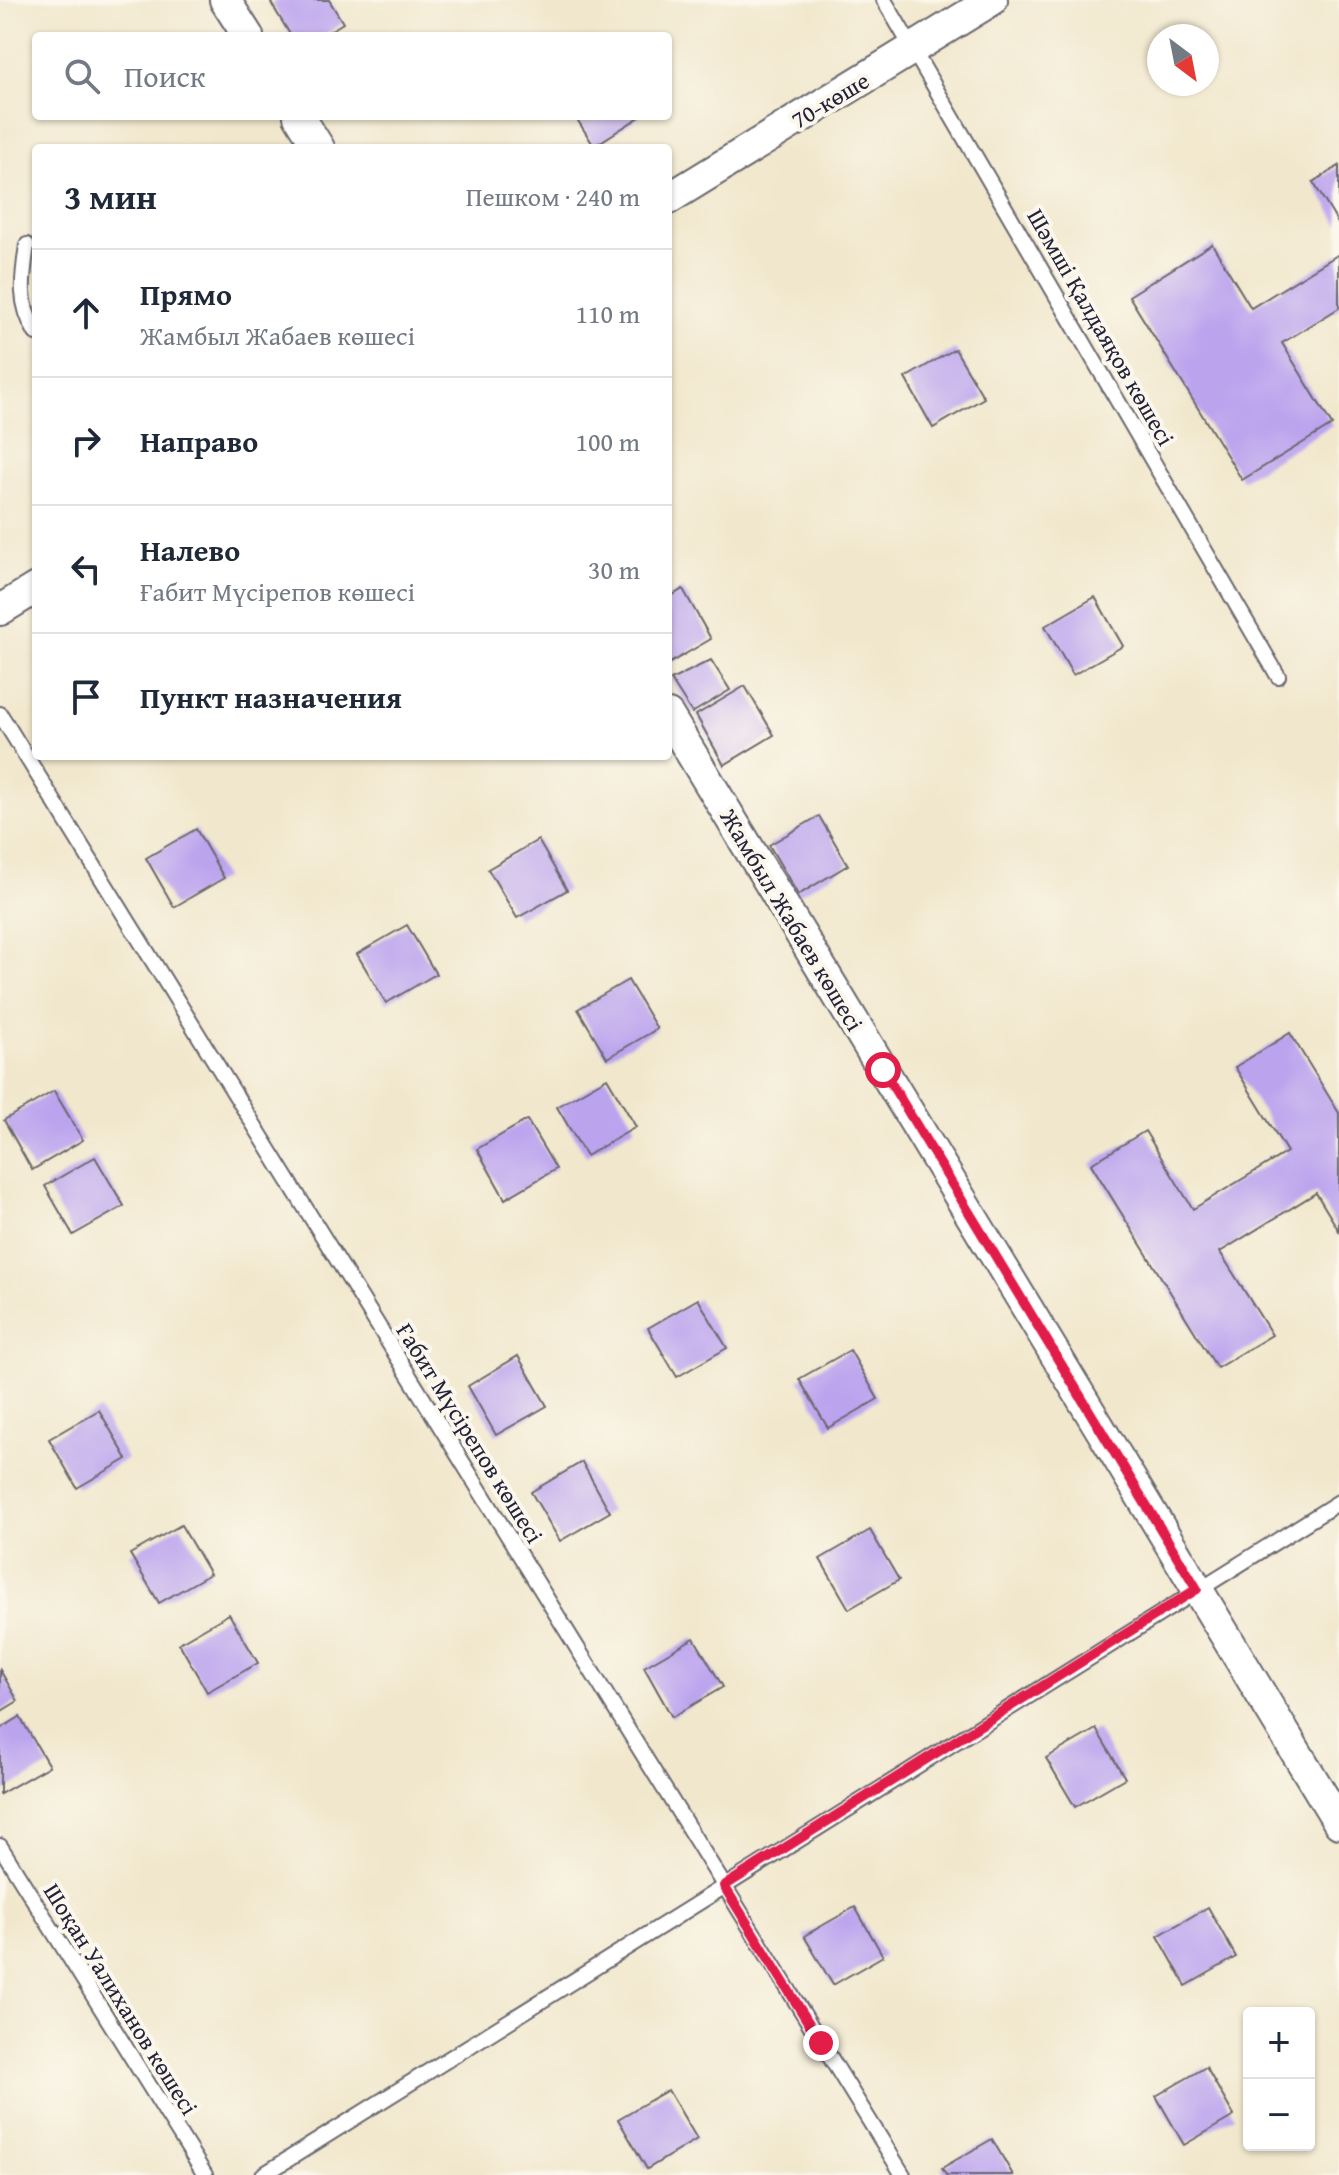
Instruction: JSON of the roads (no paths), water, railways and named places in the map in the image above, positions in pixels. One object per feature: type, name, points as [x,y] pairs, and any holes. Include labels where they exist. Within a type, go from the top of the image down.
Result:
[{"type":"street","points":[[225,0],[245,32]]},
{"type":"street","name":"70-көше","points":[[672,197],[992,0]]},
{"type":"street","points":[[302,120],[316,144]]},
{"type":"street","points":[[0,610],[32,590]]},
{"type":"street","name":"Жамбыл Жабаев көшесі","points":[[672,722],[1339,1823]]},
{"type":"lane","name":"Шәмші Қалдаяқов көшесі","points":[[884,0],[1278,676]]},
{"type":"lane","points":[[27,245],[20,290],[26,316],[32,326]]},
{"type":"lane","name":"Ғабит Мүсірепов көшесі","points":[[0,714],[903,2175]]},
{"type":"lane","points":[[263,2175],[1339,1502]]},
{"type":"lane","name":"Шоқан Уалиханов көшесі","points":[[0,1846],[205,2175]]}]
